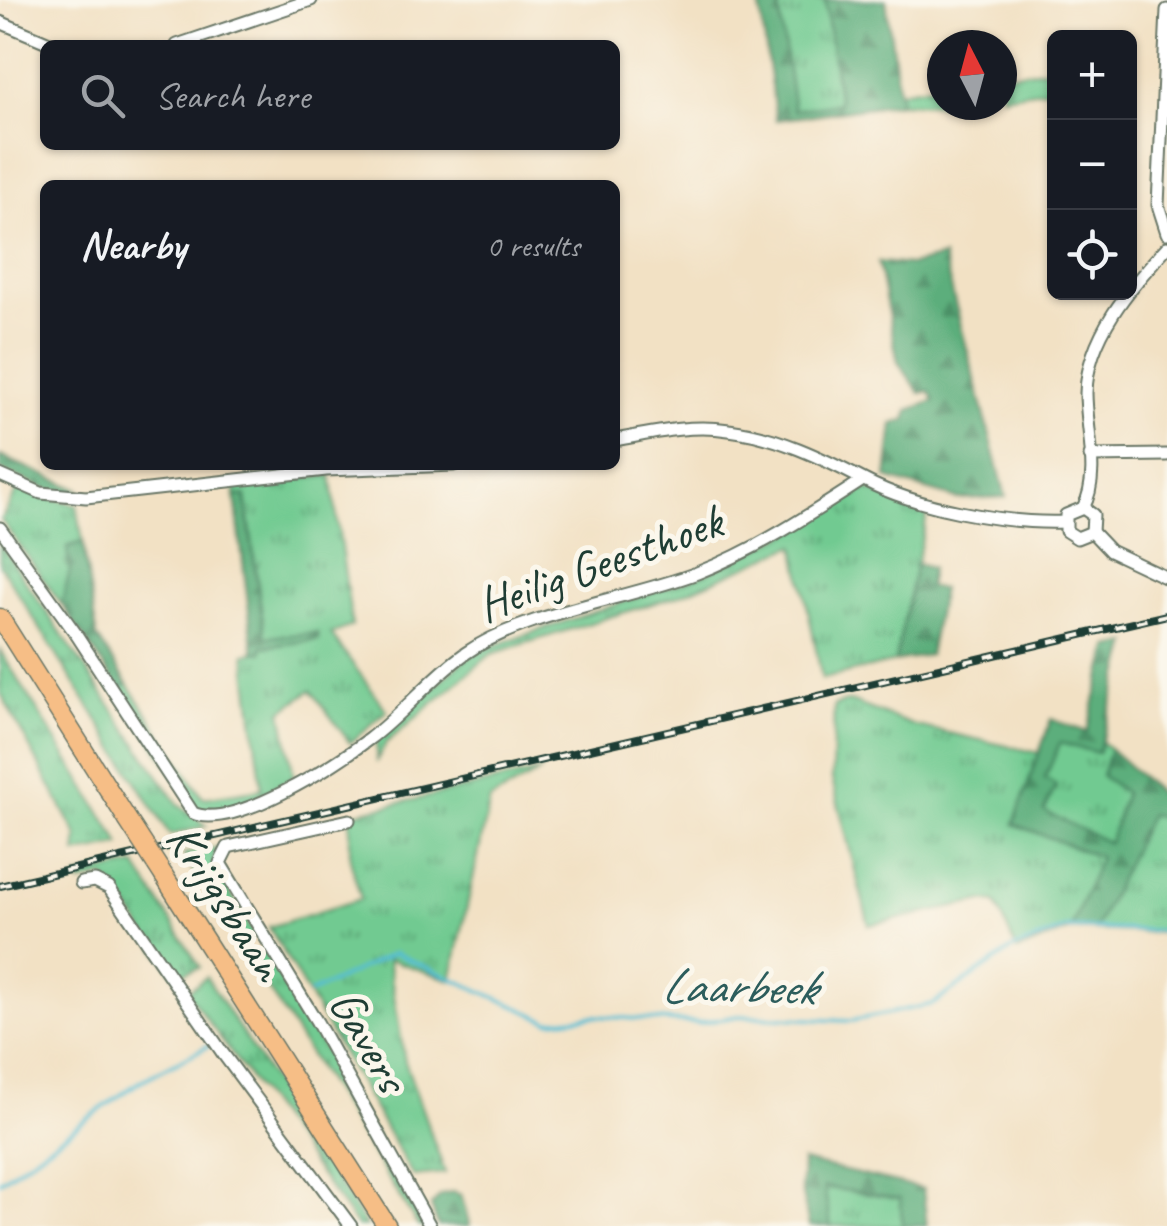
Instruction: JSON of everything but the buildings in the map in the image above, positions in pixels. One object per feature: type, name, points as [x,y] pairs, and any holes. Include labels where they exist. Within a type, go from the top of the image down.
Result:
[{"type":"main road","name":"Krijgsbaan","points":[[0,618],[387,1226]]},
{"type":"street","points":[[192,40],[311,0]]},
{"type":"street","points":[[1167,10],[1158,205],[1167,233]]},
{"type":"street","points":[[0,22],[42,40]]},
{"type":"street","points":[[1083,508],[1091,485],[1086,390],[1092,355],[1110,319],[1167,248]]},
{"type":"street","points":[[620,439],[668,430],[729,430],[838,464],[863,480],[979,515],[1064,522]]},
{"type":"street","points":[[1090,456],[1167,454]]},
{"type":"street","points":[[0,475],[40,493],[86,497],[326,470]]},
{"type":"street","name":"Heilig Geesthoek","points":[[0,528],[76,634],[193,813],[208,820],[254,807],[369,739],[433,678],[492,638],[700,572],[797,523],[863,480]]},
{"type":"street","points":[[1083,508],[1069,512],[1064,522],[1068,534],[1077,538],[1092,532]]},
{"type":"street","points":[[1083,508],[1093,516],[1092,532],[1110,550],[1167,578]]},
{"type":"street","name":"Gavers","points":[[349,820],[228,847],[220,863],[317,1022],[421,1202],[430,1226]]},
{"type":"street","points":[[81,883],[94,880],[108,888],[352,1226]]},
{"type":"green space","points":[[759,0],[778,0],[794,110],[839,103],[825,0],[886,0],[900,103],[776,120]]},
{"type":"green space","points":[[778,0],[825,0],[839,104],[793,110]]},
{"type":"green space","points":[[1047,68],[1047,89],[1017,94],[1017,73]]},
{"type":"green space","points":[[927,86],[927,104],[900,103],[899,91]]},
{"type":"green space","points":[[943,257],[1006,497],[957,499],[887,478],[893,424],[906,420],[909,410],[934,401],[930,391],[920,393],[898,362],[878,262],[910,265]]},
{"type":"green space","points":[[0,456],[80,490],[48,490],[0,470]]},
{"type":"green space","points":[[331,475],[352,626],[331,634],[387,711],[350,743],[311,690],[282,711],[294,777],[232,810],[196,809],[119,688],[128,684],[203,798],[262,789],[245,654],[262,652],[262,647],[318,639],[317,633],[265,638],[246,496],[235,496],[235,486]]},
{"type":"green space","points":[[865,488],[928,511],[895,662],[822,679],[795,545],[680,595],[491,654],[387,742],[377,760],[376,738],[463,661],[484,649],[698,577],[792,532]]},
{"type":"green space","points":[[18,489],[77,505],[83,542],[67,547],[70,570],[62,605],[1,520]]},
{"type":"green space","points":[[245,495],[265,637],[318,633],[318,640],[263,647],[262,652],[254,653],[235,496]]},
{"type":"green space","points":[[83,542],[97,637],[128,684],[119,688],[62,605],[70,570],[67,547]]},
{"type":"green space","points":[[0,544],[178,804],[207,826],[170,835],[0,565]]},
{"type":"green space","points":[[916,564],[931,568],[928,587],[942,589],[929,655],[895,662]]},
{"type":"green space","points":[[1129,643],[1098,753],[1060,743],[1045,778],[1056,785],[1044,811],[1109,843],[1125,793],[1102,776],[1110,749],[1167,800],[1167,821],[1150,814],[1095,930],[1071,929],[1100,857],[1014,824],[1051,719],[1087,732],[1109,647]]},
{"type":"green space","points":[[0,650],[121,845],[76,854],[78,837],[0,692]]},
{"type":"green space","points":[[850,701],[912,725],[1039,753],[1014,824],[1100,857],[1071,929],[1017,951],[996,903],[983,901],[869,925],[832,779],[834,706]]},
{"type":"green space","points":[[1060,742],[1098,753],[1101,742],[1110,749],[1102,776],[1125,792],[1109,843],[1044,812],[1056,786],[1045,778]]},
{"type":"green space","points":[[542,771],[490,800],[451,980],[388,959],[405,1062],[445,1173],[413,1176],[269,927],[361,899],[350,859],[350,814]]},
{"type":"green space","points":[[1150,813],[1167,821],[1167,933],[1095,930]]},
{"type":"green space","points":[[221,847],[214,856],[215,866],[255,935],[241,947],[183,854]]},
{"type":"green space","points":[[136,865],[200,967],[175,976],[112,884],[104,877],[80,883],[78,877]]},
{"type":"green space","points":[[266,952],[414,1201],[425,1226],[418,1226],[248,957]]},
{"type":"green space","points":[[206,977],[366,1226],[357,1226],[187,992]]},
{"type":"green space","points":[[802,1161],[923,1189],[927,1226],[903,1226],[900,1199],[824,1187],[831,1226],[809,1226],[801,1190]]},
{"type":"green space","points":[[823,1187],[900,1199],[903,1226],[831,1226]]},
{"type":"green space","points":[[441,1195],[461,1195],[470,1226],[438,1226],[431,1206]]},
{"type":"waterway","name":"Laarbeek","points":[[310,993],[394,953],[549,1021],[595,1016],[699,1023],[738,1016],[851,1021],[933,1004],[1011,950],[1067,928],[1167,931]]},
{"type":"waterway","name":"Laarbeek","points":[[0,1181],[139,1082],[208,1046]]},
{"type":"railway","points":[[0,886],[1167,615]]}]
